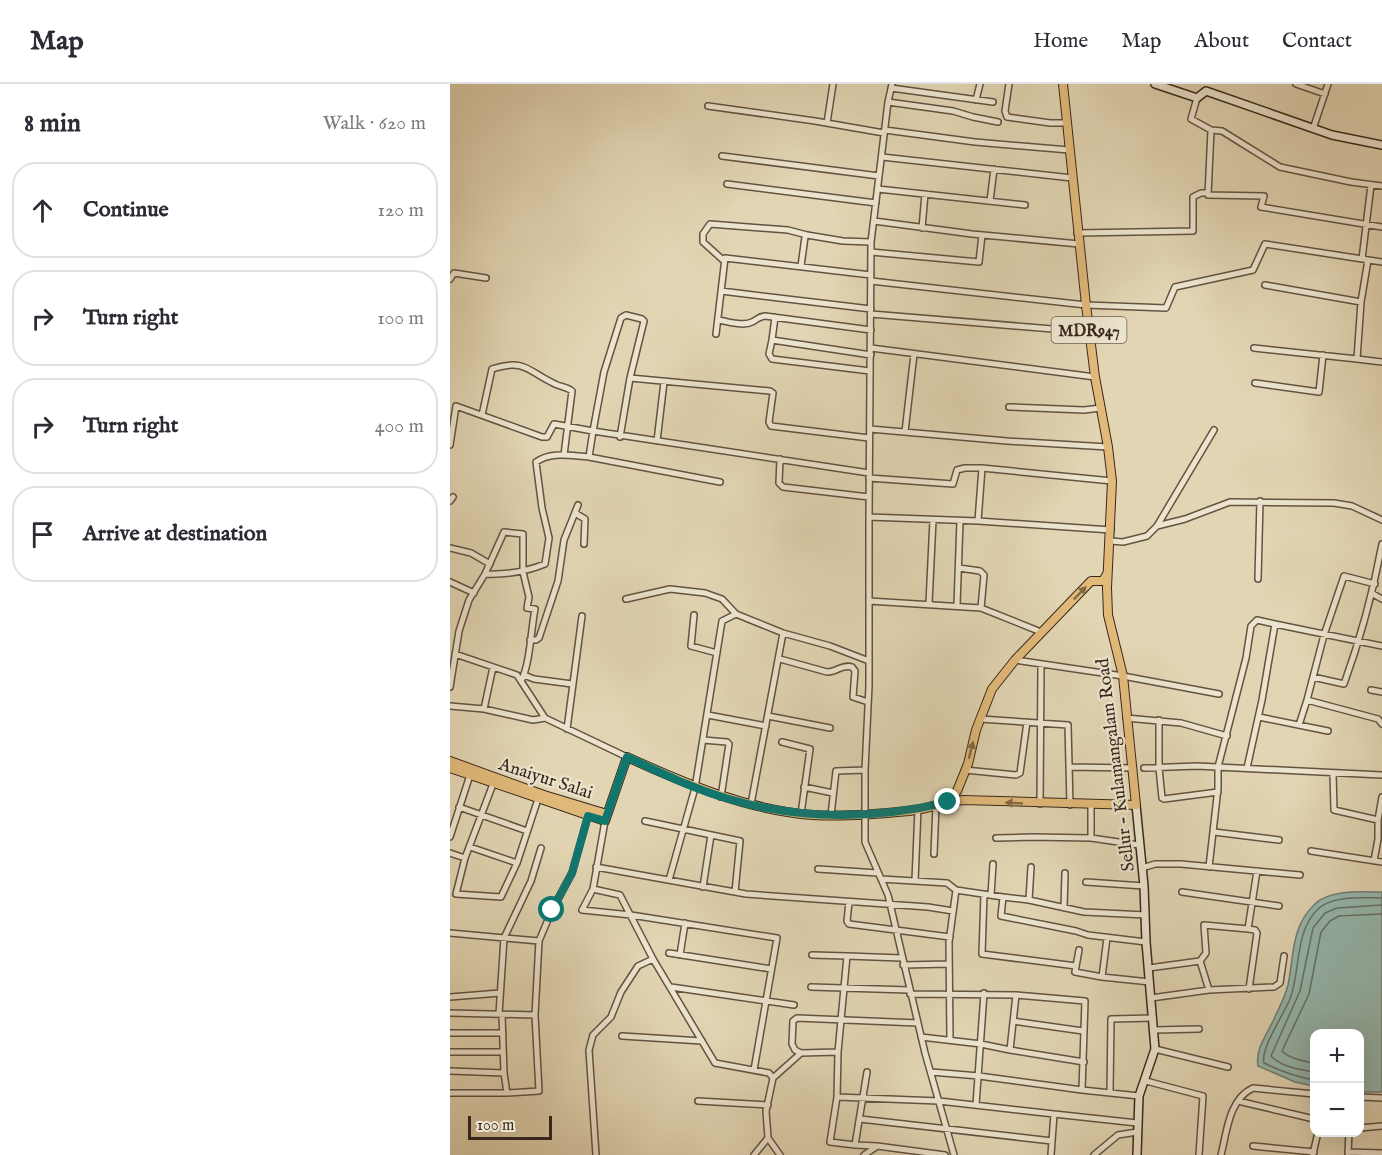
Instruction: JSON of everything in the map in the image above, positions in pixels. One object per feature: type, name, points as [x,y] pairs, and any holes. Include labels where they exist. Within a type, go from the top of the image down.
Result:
[{"type":"main road","name":"Sellur - Kulamangalam Road","points":[[1063,84],[1071,178],[1089,332],[1112,481],[1107,574],[1108,615],[1123,676],[1129,718],[1152,998],[1155,1049],[1139,1096],[1137,1155]]},
{"type":"main road","points":[[1155,84],[1197,99],[1206,90],[1332,135],[1382,145]]},
{"type":"main road","points":[[948,802],[957,791],[992,689],[1015,660],[1091,581],[1103,581],[1107,574]]},
{"type":"main road","points":[[606,818],[627,757],[694,788],[721,797],[801,814],[831,815],[918,809],[963,800],[1136,806]]},
{"type":"main road","name":"Anaiyur Salai","points":[[450,761],[606,818]]},
{"type":"main road","name":"Anaiyur Salai","points":[[450,768],[588,816],[606,818]]},
{"type":"street","points":[[827,123],[833,84]]},
{"type":"street","points":[[976,100],[980,84]]},
{"type":"street","points":[[1009,84],[1005,111],[1007,117],[1067,123]]},
{"type":"street","points":[[1296,84],[1325,94]]},
{"type":"street","points":[[1313,129],[1328,84]]},
{"type":"street","points":[[954,1155],[921,1037],[890,905],[865,842],[869,661],[871,252],[888,102],[892,86],[993,102]]},
{"type":"street","points":[[1197,99],[1191,119],[1211,130],[1222,131],[1280,167],[1382,186]]},
{"type":"street","points":[[888,102],[953,111],[998,122]]},
{"type":"street","points":[[708,106],[885,132],[1069,150]]},
{"type":"street","points":[[1208,193],[1211,130]]},
{"type":"street","points":[[722,156],[879,176]]},
{"type":"street","points":[[882,157],[1071,178]]},
{"type":"street","points":[[990,201],[994,169]]},
{"type":"street","points":[[726,184],[876,203]]},
{"type":"street","points":[[1357,359],[1371,185]]},
{"type":"street","points":[[878,189],[1025,205]]},
{"type":"street","points":[[1077,233],[1193,231],[1193,197],[1201,193],[1264,196],[1261,207],[1382,227]]},
{"type":"street","points":[[922,228],[925,194]]},
{"type":"street","points":[[874,221],[982,235],[1079,243]]},
{"type":"street","points":[[723,260],[702,243],[703,234],[710,224],[796,231],[843,241],[872,242]]},
{"type":"street","points":[[801,266],[807,235]]},
{"type":"street","points":[[871,252],[979,262],[982,235]]},
{"type":"street","points":[[723,260],[728,257],[801,266],[871,278],[1086,305],[1166,308],[1175,287],[1253,270],[1265,244],[1382,262]]},
{"type":"street","points":[[717,334],[723,260]]},
{"type":"street","points":[[450,279],[454,273],[486,278]]},
{"type":"street","points":[[1265,285],[1361,302]]},
{"type":"street","points":[[721,291],[871,311],[1089,332]]},
{"type":"street","points":[[589,457],[604,372],[621,318],[626,315],[644,321],[630,378],[620,436]]},
{"type":"street","points":[[718,320],[747,324],[760,316],[871,330]]},
{"type":"street","points":[[775,317],[769,354],[772,359],[870,372]]},
{"type":"street","points":[[772,340],[871,355]]},
{"type":"street","points":[[871,348],[1095,377]]},
{"type":"street","points":[[1254,348],[1382,362]]},
{"type":"street","points":[[905,432],[914,354]]},
{"type":"street","points":[[1256,382],[1319,392],[1323,355]]},
{"type":"street","points":[[482,415],[492,369],[516,365],[529,368],[554,384],[572,391],[564,455]]},
{"type":"street","points":[[630,378],[770,391],[773,393],[768,422],[771,426],[869,438]]},
{"type":"street","points":[[657,441],[664,382]]},
{"type":"street","points":[[450,445],[456,406],[542,437],[547,437],[553,425],[568,426],[869,475],[952,484],[957,470],[982,468],[1112,481]]},
{"type":"street","points":[[1009,406],[1084,410],[1101,408]]},
{"type":"street","points":[[870,429],[1108,447]]},
{"type":"street","points":[[1110,541],[1123,542],[1147,536],[1157,526],[1214,430]]},
{"type":"street","points":[[485,574],[505,575],[523,572],[545,564],[549,538],[542,508],[536,462],[543,457],[564,455],[589,457],[720,482]]},
{"type":"street","points":[[780,459],[779,483],[783,487],[869,497]]},
{"type":"street","points":[[978,521],[982,468]]},
{"type":"street","points":[[1157,526],[1185,519],[1230,502],[1260,501],[1334,503],[1352,506],[1382,520]]},
{"type":"street","points":[[1258,579],[1260,501]]},
{"type":"street","points":[[530,640],[538,638],[558,581],[564,540],[578,505]]},
{"type":"street","points":[[574,513],[585,519],[584,544]]},
{"type":"street","points":[[868,517],[978,521],[1111,530]]},
{"type":"street","points":[[929,603],[933,520]]},
{"type":"street","points":[[957,605],[960,521]]},
{"type":"street","points":[[450,687],[457,644],[469,600],[485,574],[504,532],[521,533],[524,537],[523,572],[529,597],[527,608],[535,609],[521,681]]},
{"type":"street","points":[[1313,677],[1344,684],[1373,594],[1382,544]]},
{"type":"street","points":[[450,548],[471,553],[490,564]]},
{"type":"street","points":[[958,568],[982,572],[984,575],[981,608]]},
{"type":"street","points":[[1299,725],[1324,634],[1344,576],[1375,584]]},
{"type":"street","points":[[450,582],[474,592]]},
{"type":"street","points":[[626,599],[670,589],[705,593],[722,599],[736,614],[783,633],[830,646],[869,661]]},
{"type":"street","points":[[1373,594],[1382,599]]},
{"type":"street","points":[[869,601],[981,608],[999,613],[1041,632]]},
{"type":"street","points":[[669,880],[694,788],[704,740],[722,621],[736,614]]},
{"type":"street","points":[[694,615],[691,646],[717,653]]},
{"type":"street","points":[[567,729],[582,616]]},
{"type":"street","points":[[1209,867],[1218,792],[1218,767],[1246,658],[1251,626],[1257,620],[1382,646]]},
{"type":"street","points":[[1247,768],[1259,717],[1275,624]]},
{"type":"street","points":[[751,804],[783,633]]},
{"type":"street","points":[[450,643],[457,644]]},
{"type":"street","points":[[455,654],[517,675],[545,718],[627,757]]},
{"type":"street","points":[[780,658],[827,672],[845,665],[852,667],[855,671],[854,697],[868,702]]},
{"type":"street","points":[[1015,660],[1123,676],[1219,694]]},
{"type":"street","points":[[1040,804],[1041,665]]},
{"type":"street","points":[[484,709],[493,667]]},
{"type":"street","points":[[524,675],[534,679],[572,684]]},
{"type":"street","points":[[1371,690],[1382,692]]},
{"type":"street","points":[[1307,700],[1378,719],[1382,724]]},
{"type":"street","points":[[450,705],[484,709],[532,720],[545,718]]},
{"type":"street","points":[[708,715],[766,726]]},
{"type":"street","points":[[768,716],[830,728]]},
{"type":"street","points":[[1259,717],[1328,731]]},
{"type":"street","points":[[1129,718],[1181,723],[1227,736]]},
{"type":"street","points":[[980,719],[1068,725],[1070,805]]},
{"type":"street","points":[[1159,720],[1160,794],[1164,799],[1218,792]]},
{"type":"street","points":[[965,770],[1016,775],[1020,773],[1027,722]]},
{"type":"street","points":[[704,740],[729,744],[721,797]]},
{"type":"street","points":[[783,742],[810,749],[801,814]]},
{"type":"street","points":[[1070,767],[1132,768]]},
{"type":"street","points":[[1144,768],[1218,767],[1382,775]]},
{"type":"street","points":[[831,815],[836,771],[865,770]]},
{"type":"street","points":[[1333,772],[1334,810],[1377,819]]},
{"type":"street","points":[[450,837],[470,775]]},
{"type":"street","points":[[493,784],[465,858],[456,894],[501,897],[517,864],[538,799]]},
{"type":"street","points":[[804,788],[833,794]]},
{"type":"street","points":[[1374,861],[1377,819],[1382,797]]},
{"type":"street","points":[[934,854],[936,805]]},
{"type":"street","points":[[1091,805],[1091,838]]},
{"type":"street","points":[[459,807],[527,831]]},
{"type":"street","points":[[915,881],[918,809]]},
{"type":"street","points":[[450,1093],[539,1091],[535,1015],[539,941],[552,910],[572,873],[588,816]]},
{"type":"street","points":[[606,818],[593,890],[582,910],[631,915],[777,938],[754,1070]]},
{"type":"street","points":[[645,821],[740,841],[735,892]]},
{"type":"street","points":[[1214,832],[1279,840]]},
{"type":"street","points":[[703,886],[711,835]]},
{"type":"street","points":[[996,838],[1091,838],[1139,845]]},
{"type":"street","points":[[470,847],[517,864]]},
{"type":"street","points":[[507,1092],[500,993],[504,938],[531,881],[541,848]]},
{"type":"street","points":[[1311,851],[1382,861]]},
{"type":"street","points":[[450,853],[465,858]]},
{"type":"street","points":[[990,895],[993,864]]},
{"type":"street","points":[[1142,868],[1155,864],[1300,875]]},
{"type":"street","points":[[596,867],[735,892],[928,907],[953,911]]},
{"type":"street","points":[[1029,900],[1031,867]]},
{"type":"street","points":[[818,869],[947,883],[956,890],[1029,900],[1084,912],[1146,915]]},
{"type":"street","points":[[1248,929],[1257,872]]},
{"type":"street","points":[[1064,908],[1065,873]]},
{"type":"street","points":[[1086,882],[1144,886]]},
{"type":"street","points":[[593,890],[620,895],[653,959],[715,1063],[769,1073],[772,1078],[768,1105],[768,1138],[780,1155]]},
{"type":"street","points":[[950,1040],[950,937],[956,890]]},
{"type":"street","points":[[1182,892],[1279,906]]},
{"type":"street","points":[[984,894],[982,954],[1076,966]]},
{"type":"street","points":[[1003,897],[1001,916],[1107,938],[1146,942]]},
{"type":"street","points":[[849,902],[847,923],[950,937]]},
{"type":"street","points":[[680,955],[685,923]]},
{"type":"street","points":[[1209,990],[1202,959],[1204,925],[1255,930],[1257,933],[1249,989]]},
{"type":"street","points":[[450,933],[539,941]]},
{"type":"street","points":[[1102,977],[1107,938]]},
{"type":"street","points":[[1079,950],[1075,972],[1150,982]]},
{"type":"street","points":[[669,953],[771,969]]},
{"type":"street","points":[[812,955],[901,958]]},
{"type":"street","points":[[847,956],[838,1052],[837,1097],[831,1142],[945,1155]]},
{"type":"street","points":[[1152,998],[1209,990],[1249,989],[1278,985],[1284,956]]},
{"type":"street","points":[[596,1155],[589,1050],[593,1035],[611,1017],[621,992],[638,966],[653,959]]},
{"type":"street","points":[[1149,968],[1202,959]]},
{"type":"street","points":[[903,965],[949,964]]},
{"type":"street","points":[[671,987],[794,1005]]},
{"type":"street","points":[[811,987],[984,993],[1085,1001],[1082,1090]]},
{"type":"street","points":[[450,997],[500,993]]},
{"type":"street","points":[[976,1106],[984,993]]},
{"type":"street","points":[[1010,1050],[1016,995]]},
{"type":"street","points":[[450,1013],[535,1015]]},
{"type":"street","points":[[1110,1094],[1111,1019],[1153,1018]]},
{"type":"street","points":[[838,1052],[801,1053],[792,1047],[794,1019],[918,1023]]},
{"type":"street","points":[[1014,1021],[1083,1031]]},
{"type":"street","points":[[1154,1030],[1199,1029]]},
{"type":"street","points":[[450,1033],[503,1033]]},
{"type":"street","points":[[622,1036],[702,1041]]},
{"type":"street","points":[[921,1037],[981,1044],[1084,1062]]},
{"type":"street","points":[[1155,1049],[1228,1067]]},
{"type":"street","points":[[450,1052],[503,1052]]},
{"type":"street","points":[[772,1078],[801,1053]]},
{"type":"street","points":[[450,1071],[504,1072]]},
{"type":"street","points":[[855,1145],[867,1072]]},
{"type":"street","points":[[931,1072],[1139,1096]]},
{"type":"street","points":[[1146,1081],[1203,1096],[1198,1155]]},
{"type":"street","points":[[1221,1155],[1234,1108],[1244,1092],[1253,1088],[1310,1094]]},
{"type":"street","points":[[837,1097],[939,1101],[1137,1123]]},
{"type":"street","points":[[1364,1097],[1382,1098]]},
{"type":"street","points":[[698,1101],[768,1105]]},
{"type":"street","points":[[1238,1101],[1310,1118]]},
{"type":"street","points":[[1051,1155],[1054,1114]]},
{"type":"street","points":[[860,1119],[1052,1141]]},
{"type":"street","points":[[1364,1128],[1382,1126]]},
{"type":"street","points":[[1094,1155],[1118,1135],[1137,1132]]},
{"type":"street","points":[[1253,1146],[1314,1154],[1317,1137]]},
{"type":"street","points":[[1349,1137],[1348,1153],[1382,1153]]},
{"type":"street","points":[[754,1155],[768,1138]]},
{"type":"street","points":[[864,1155],[877,1146]]},
{"type":"street","points":[[890,1155],[891,1148]]},
{"type":"water","points":[[1347,892],[1382,892],[1382,1092],[1364,1092],[1364,1029],[1310,1029],[1310,1085],[1295,1082],[1258,1066],[1260,1047],[1287,989],[1297,932],[1302,922],[1307,913],[1321,899]]},
{"type":"route","points":[[552,910],[572,873],[588,816],[605,821],[627,757],[694,788],[730,800],[801,814],[831,815],[912,811],[948,802]]}]
